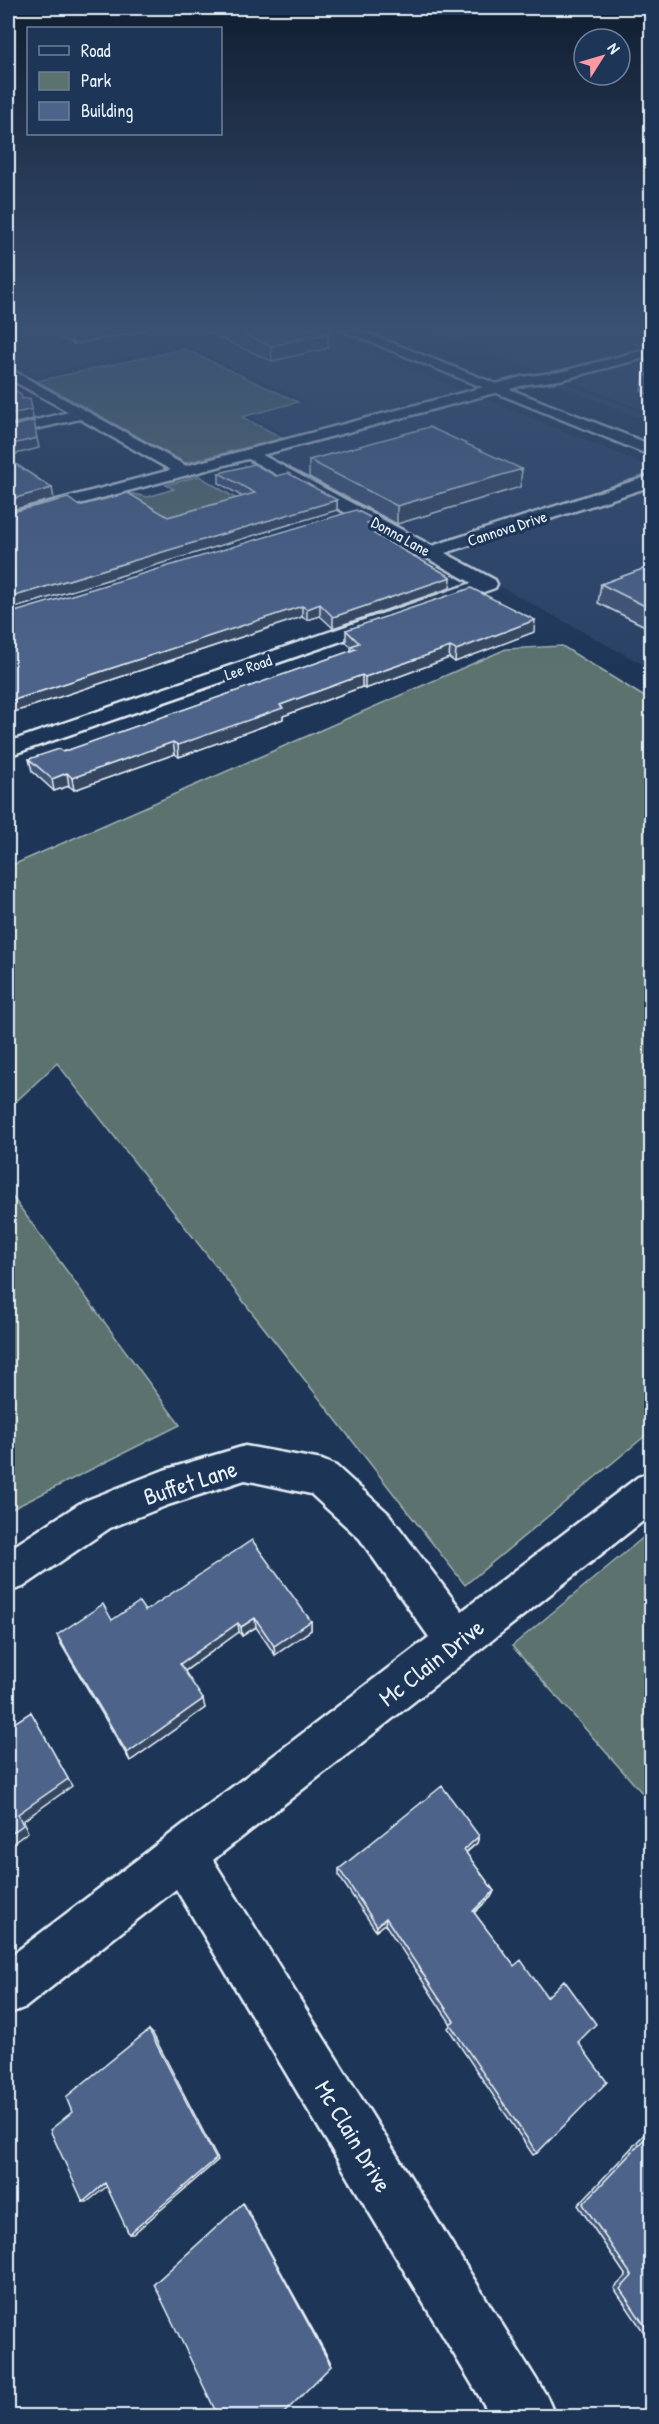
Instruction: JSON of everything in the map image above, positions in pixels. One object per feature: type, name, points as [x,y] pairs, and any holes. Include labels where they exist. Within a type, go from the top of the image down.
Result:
[{"type":"street","points":[[133,443],[184,471]]},
{"type":"street","points":[[8,518],[292,443]]},
{"type":"street","points":[[629,443],[651,452]]},
{"type":"street","name":"Donna Lane","points":[[251,454],[488,584]]},
{"type":"street","name":"Cannova Drive","points":[[438,556],[651,480]]},
{"type":"street","name":"Cannova Drive","points":[[438,556],[651,491]]},
{"type":"street","points":[[336,519],[359,512]]},
{"type":"street","name":"Lee Road","points":[[8,749],[488,584]]},
{"type":"street","name":"Buffet Lane","points":[[8,1573],[96,1515],[164,1488],[245,1463],[322,1478],[374,1526],[458,1641]]},
{"type":"street","name":"Mc Clain Drive","points":[[8,1989],[183,1856],[651,1490]]},
{"type":"street","name":"Mc Clain Drive","points":[[183,1856],[525,2416]]},
{"type":"shaded area","points":[[305,443],[592,443],[651,467],[651,669],[358,509],[268,453]]},
{"type":"green space","points":[[149,443],[263,443],[185,463]]},
{"type":"green space","points":[[199,476],[240,501],[162,521],[122,497],[133,494],[148,497],[174,489],[166,485]]},
{"type":"green space","points":[[562,646],[651,701],[651,1431],[465,1585],[57,1063],[8,1109],[8,867],[506,649]]},
{"type":"green space","points":[[8,1191],[180,1425],[8,1511]]},
{"type":"green space","points":[[651,1531],[651,1803],[512,1646]]},
{"type":"building","points":[[370,443],[465,443],[522,469],[397,506],[309,460]]},
{"type":"building","points":[[8,459],[52,488],[8,500]]},
{"type":"building","points":[[254,464],[276,476],[288,473],[337,500],[8,598],[8,513],[68,498],[79,506],[128,493],[168,517],[255,493],[219,473]]},
{"type":"building","points":[[356,510],[375,520],[367,523],[380,532],[374,534],[451,577],[333,617],[320,604],[307,609],[302,606],[8,702],[8,614]]},
{"type":"building","points":[[651,566],[651,609],[601,584]]},
{"type":"building","points":[[471,588],[535,620],[456,650],[450,647],[365,677],[362,675],[280,705],[283,708],[178,745],[173,742],[72,778],[67,773],[52,779],[29,759],[59,749],[63,752],[356,649],[351,646],[359,643],[346,630]]},
{"type":"building","points":[[252,1540],[311,1621],[274,1646],[255,1618],[241,1627],[238,1623],[180,1664],[203,1699],[127,1753],[57,1635],[103,1604],[112,1620],[139,1602],[145,1611]]},
{"type":"building","points":[[31,1712],[68,1779],[18,1814],[23,1825],[8,1836],[8,1727]]},
{"type":"building","points":[[442,1786],[479,1836],[464,1850],[494,1891],[473,1911],[514,1966],[521,1960],[547,1997],[564,1980],[596,2024],[578,2042],[607,2082],[537,2153],[450,2024],[454,2021],[386,1918],[377,1926],[339,1869]]},
{"type":"building","points":[[149,2030],[216,2159],[129,2234],[105,2183],[83,2202],[50,2130],[72,2112],[66,2097]]},
{"type":"building","points":[[651,2132],[651,2335],[620,2289],[632,2276],[583,2204]]},
{"type":"building","points":[[243,2203],[331,2366],[281,2416],[218,2416],[154,2284]]}]
